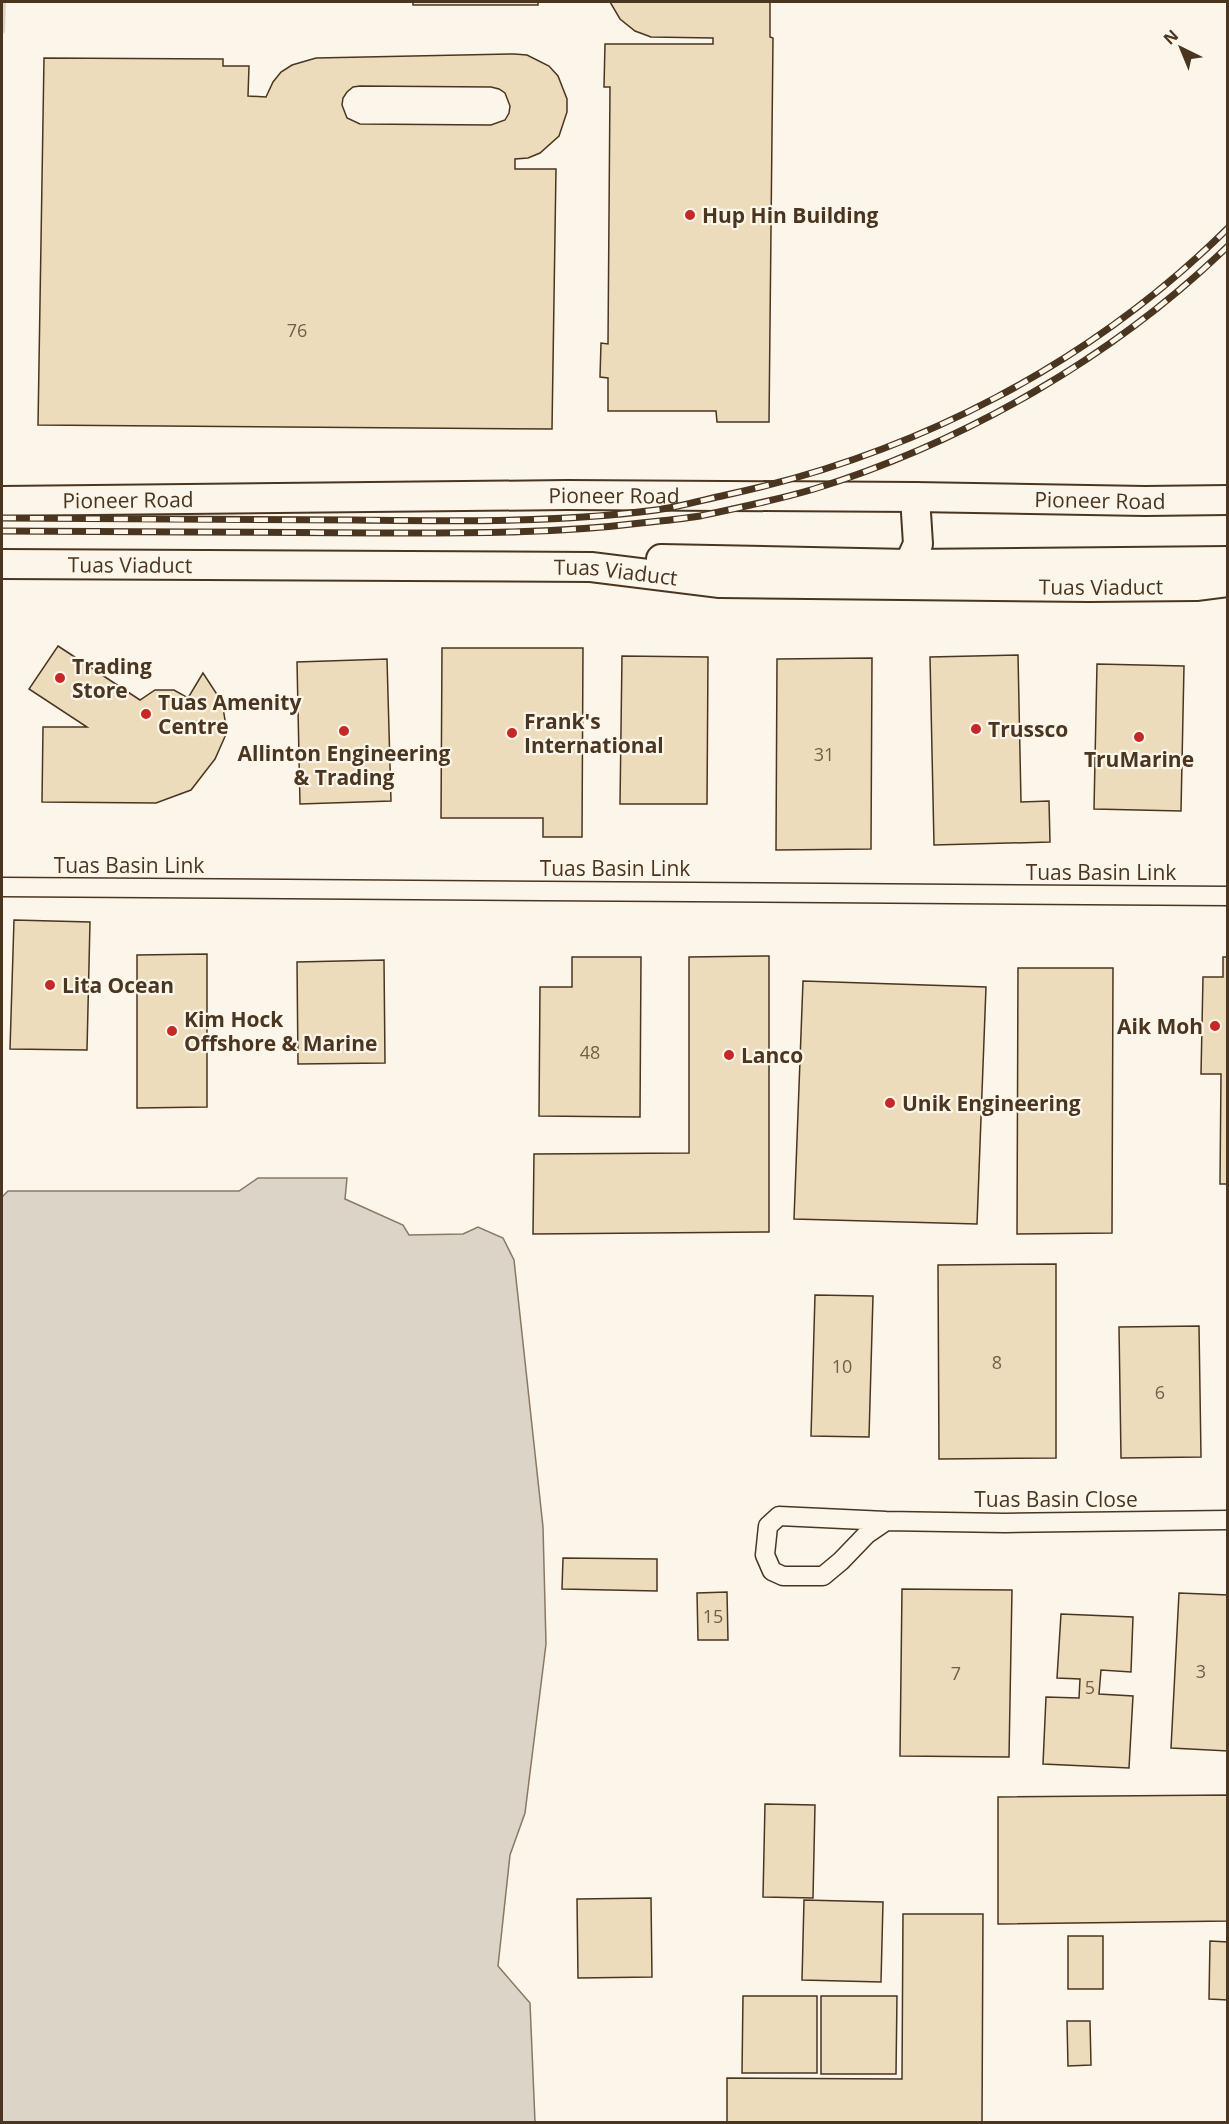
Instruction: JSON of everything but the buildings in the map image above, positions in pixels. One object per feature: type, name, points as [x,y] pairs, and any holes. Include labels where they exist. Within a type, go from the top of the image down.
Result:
[{"type":"main road","name":"Pioneer Road","points":[[2,501],[567,495],[1227,500]]},
{"type":"main road","points":[[909,564],[918,544],[915,497]]},
{"type":"main road","points":[[2,552],[297,553],[909,564],[1227,561]]},
{"type":"main road","name":"Tuas Viaduct","points":[[2,564],[591,567],[720,583],[1089,587],[1196,586],[1227,582]]},
{"type":"street","name":"Tuas Basin Link","points":[[2,886],[1227,896]]},
{"type":"street","name":"Tuas Basin Close","points":[[886,1521],[867,1534],[841,1561],[823,1575],[783,1576],[772,1571],[765,1555],[768,1526],[779,1516],[1005,1523],[1227,1520]]},
{"type":"shaded area","points":[[258,1178],[347,1178],[345,1199],[403,1225],[409,1235],[463,1234],[478,1227],[503,1238],[514,1260],[543,1527],[546,1644],[525,1813],[510,1855],[498,1966],[530,2003],[535,2122],[2,2122],[2,1197],[8,1191],[239,1191]]},
{"type":"waterway","points":[[2,31],[3,2]]},
{"type":"railway","points":[[2,518],[430,521],[543,519],[656,510],[726,495],[796,478],[864,456],[931,429],[996,398],[1059,362],[1118,321],[1175,277],[1228,228]]},
{"type":"railway","points":[[2,531],[408,533],[541,531],[608,527],[678,519],[757,504],[814,489],[871,470],[926,447],[1035,391],[1087,359],[1137,324],[1228,246]]},
{"type":"place","name":"Hup Hin Building","points":[[690,215]]},
{"type":"place","name":"Trading Store","points":[[60,678]]},
{"type":"place","name":"Tuas Amenity Centre","points":[[146,714]]},
{"type":"place","name":"Trussco","points":[[976,729]]},
{"type":"place","name":"Allinton Engineering & Trading","points":[[344,731]]},
{"type":"place","name":"Frank's International","points":[[512,733]]},
{"type":"place","name":"TruMarine","points":[[1139,737]]},
{"type":"place","name":"Lita Ocean","points":[[50,985]]},
{"type":"place","name":"Aik Moh","points":[[1215,1026]]},
{"type":"place","name":"Kim Hock Offshore & Marine","points":[[172,1031]]},
{"type":"place","name":"Lanco","points":[[729,1055]]},
{"type":"place","name":"Unik Engineering","points":[[890,1103]]}]
